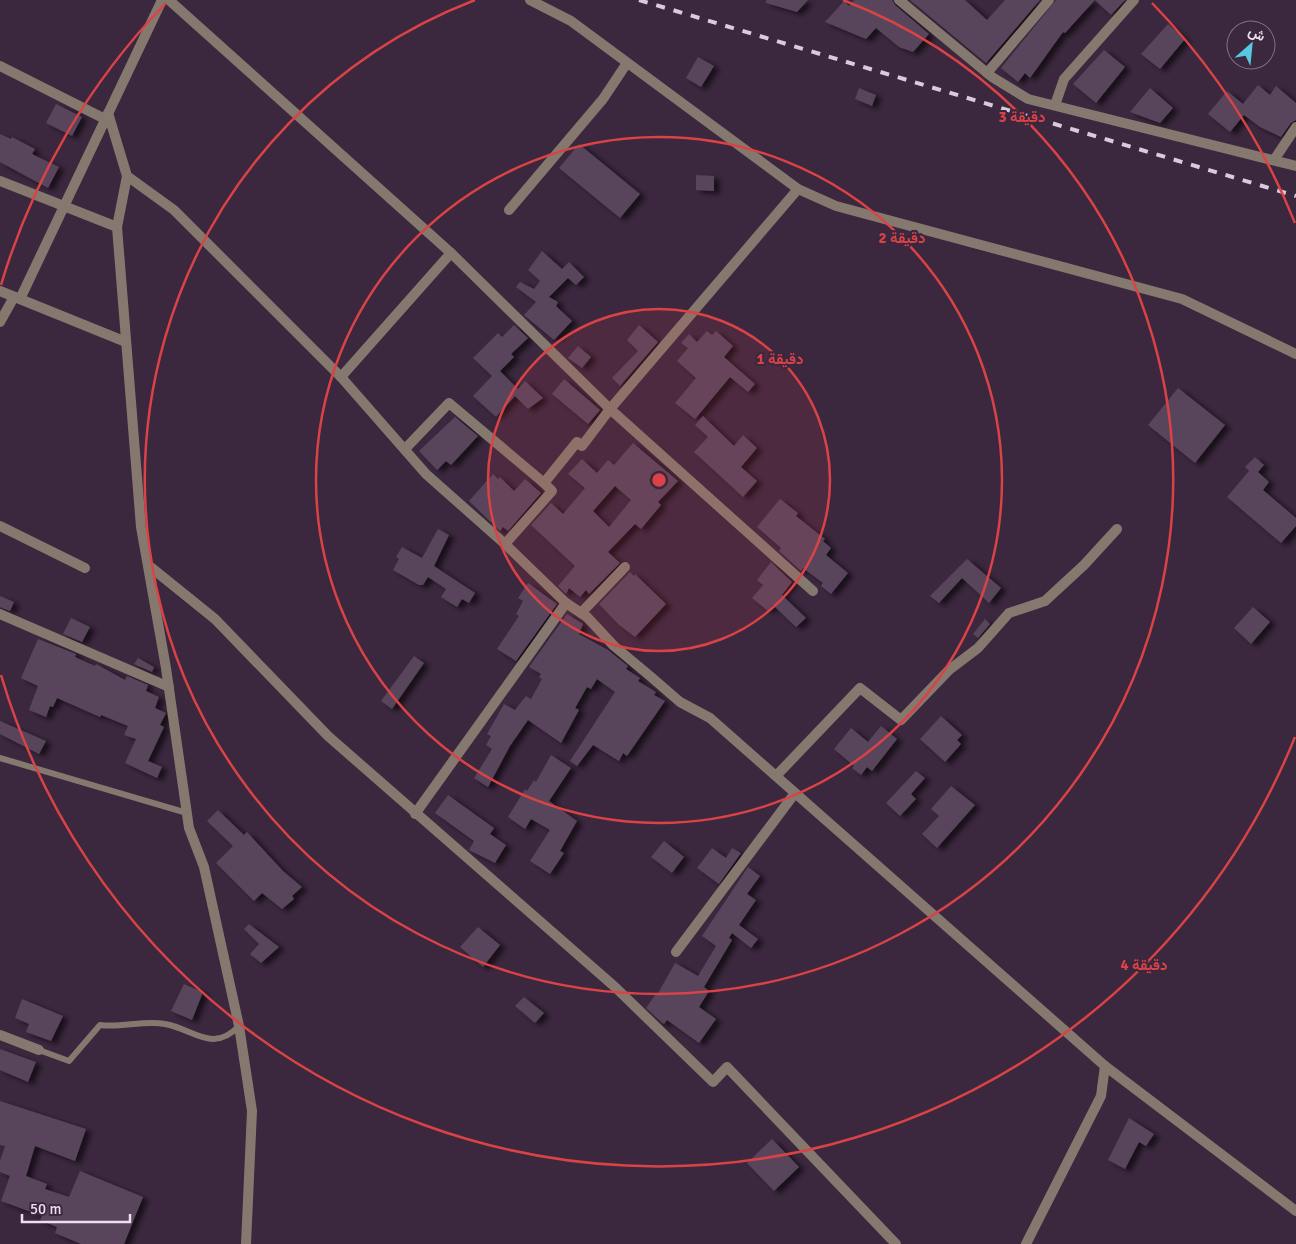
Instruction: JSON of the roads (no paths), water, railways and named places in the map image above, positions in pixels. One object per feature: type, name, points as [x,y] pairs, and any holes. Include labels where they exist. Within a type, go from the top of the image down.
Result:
[{"type":"street","points":[[0,322],[17,298],[65,207],[162,0]]},
{"type":"street","points":[[169,0],[451,253],[610,410],[813,591]]},
{"type":"street","points":[[530,0],[571,21],[798,189],[836,206],[1182,299],[1296,354]]},
{"type":"street","points":[[899,0],[987,73],[1028,99],[1296,166]]},
{"type":"street","points":[[987,73],[1049,0]]},
{"type":"street","points":[[1055,105],[1064,79],[1134,0]]},
{"type":"street","points":[[509,210],[603,98],[627,63]]},
{"type":"street","points":[[0,66],[106,116],[127,176],[117,226],[141,527],[169,687],[187,813],[190,828],[204,867],[239,1026],[252,1111],[246,1244]]},
{"type":"street","points":[[1274,160],[1296,127]]},
{"type":"street","points":[[127,176],[174,210],[341,377],[426,474],[505,544],[566,603],[581,613],[614,646],[680,702],[710,718],[1105,1066],[1296,1211]]},
{"type":"street","points":[[0,181],[117,226]]},
{"type":"street","points":[[544,482],[577,442],[582,446],[610,410],[798,189]]},
{"type":"street","points":[[341,377],[451,253]]},
{"type":"street","points":[[0,291],[126,342]]},
{"type":"street","points":[[405,449],[448,403],[544,482],[552,491],[505,544]]},
{"type":"street","points":[[0,526],[85,568]]},
{"type":"street","points":[[776,776],[860,688],[901,720],[949,670],[978,648],[1009,613],[1045,601],[1084,565],[1117,529]]},
{"type":"street","points":[[148,566],[215,618],[328,736],[615,987],[713,1082],[727,1068],[896,1244]]},
{"type":"street","points":[[581,613],[625,567]]},
{"type":"street","points":[[416,814],[566,603]]},
{"type":"street","points":[[0,614],[169,687]]},
{"type":"street","points":[[676,952],[795,792]]},
{"type":"street","points":[[0,1035],[39,1050]]},
{"type":"street","points":[[1026,1244],[1101,1096],[1105,1066]]},
{"type":"lane","points":[[0,758],[187,813]]},
{"type":"lane","points":[[39,1050],[68,1061],[100,1025],[112,1027],[165,1024],[196,1036],[215,1040],[229,1037],[239,1026]]},
{"type":"railway","points":[[639,0],[1296,196]]}]
